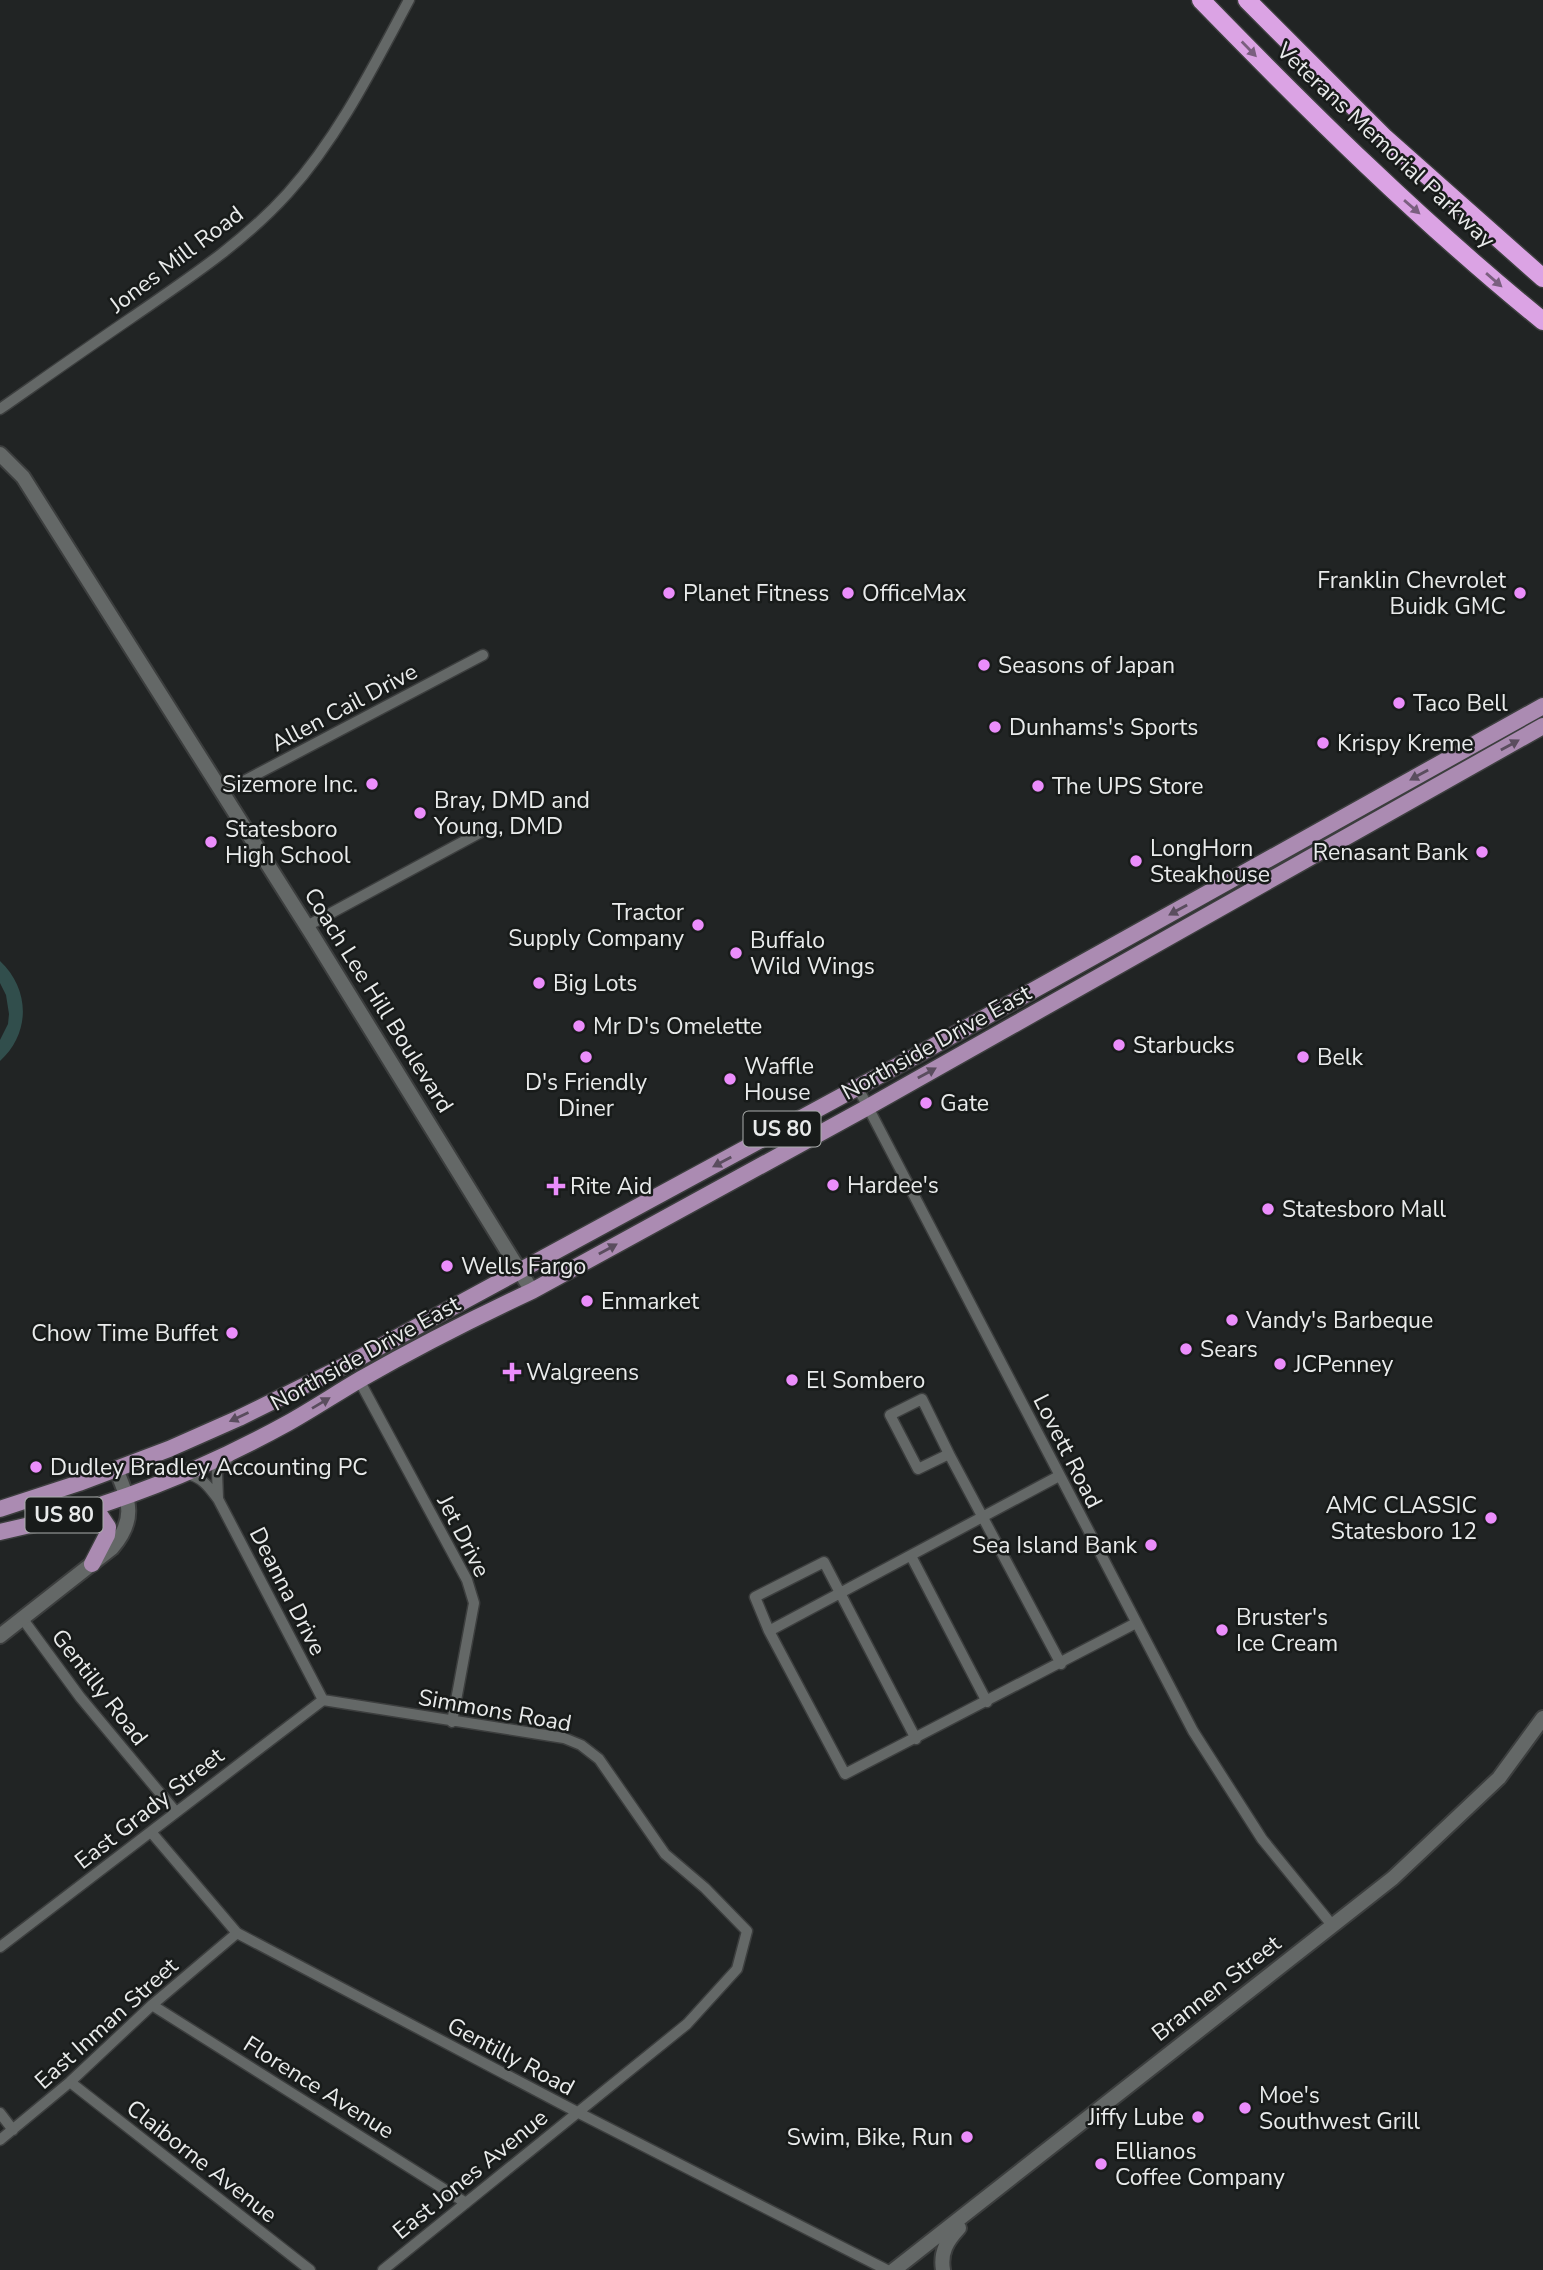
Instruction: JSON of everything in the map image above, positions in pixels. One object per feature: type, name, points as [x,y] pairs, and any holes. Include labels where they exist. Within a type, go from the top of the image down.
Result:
[{"type":"highway","name":"Veterans Memorial Parkway","points":[[1201,0],[1392,190],[1543,321]]},
{"type":"highway","name":"Veterans Memorial Parkway","points":[[1247,0],[1385,138],[1543,278]]},
{"type":"main road","name":"Northside Drive East","points":[[0,1509],[169,1449],[276,1400],[858,1088],[1543,706]]},
{"type":"main road","name":"Northside Drive East","points":[[0,1532],[80,1510],[183,1473],[288,1423],[359,1380],[532,1291],[868,1107],[1543,726]]},
{"type":"main road","points":[[80,1510],[100,1515],[108,1527],[107,1535],[92,1564]]},
{"type":"street","name":"Jones Mill Road","points":[[0,409],[200,271],[240,240],[287,195],[340,125],[409,0]]},
{"type":"street","name":"Coach Lee Hill Boulevard","points":[[0,454],[23,477],[307,926],[532,1291]]},
{"type":"street","name":"Allen Cail Drive","points":[[223,792],[483,655]]},
{"type":"street","points":[[307,926],[481,832]]},
{"type":"street","name":"Lovett Road","points":[[858,1088],[1193,1731],[1262,1839],[1332,1925]]},
{"type":"street","name":"Jet Drive","points":[[359,1380],[467,1580],[474,1602],[452,1722]]},
{"type":"street","points":[[949,1454],[918,1469],[890,1415],[922,1399],[1060,1664]]},
{"type":"street","points":[[218,1499],[217,1472],[239,1447]]},
{"type":"street","points":[[0,1636],[112,1548],[124,1531],[129,1510],[127,1494],[116,1469]]},
{"type":"street","name":"Deanna Drive","points":[[183,1473],[204,1481],[218,1499],[323,1700]]},
{"type":"street","points":[[769,1631],[1059,1476]]},
{"type":"street","points":[[911,1556],[987,1702]]},
{"type":"street","points":[[916,1739],[824,1562],[755,1597],[769,1631],[845,1774],[916,1739],[1136,1623]]},
{"type":"street","name":"Gentilly Road","points":[[22,1618],[80,1697],[175,1811]]},
{"type":"street","name":"Simmons Road","points":[[323,1700],[564,1738],[581,1745],[599,1759],[665,1854],[705,1888],[747,1931],[737,1969]]},
{"type":"street","name":"East Grady Street","points":[[0,1947],[323,1700]]},
{"type":"street","name":"Brannen Street","points":[[894,2270],[1393,1878],[1499,1779],[1543,1718]]},
{"type":"street","name":"Gentilly Road","points":[[151,1832],[237,1933],[577,2112],[887,2270]]},
{"type":"street","name":"East Inman Street","points":[[0,2140],[70,2082],[152,2005],[237,1933]]},
{"type":"street","name":"East Jones Avenue","points":[[383,2270],[687,2024],[737,1969]]},
{"type":"street","name":"Florence Avenue","points":[[152,2005],[466,2203]]},
{"type":"street","name":"Claiborne Avenue","points":[[70,2082],[310,2270]]},
{"type":"street","points":[[0,2113],[13,2130]]},
{"type":"street","points":[[943,2270],[943,2252],[947,2241],[980,2203]]},
{"type":"shaded area","points":[[0,961],[17,984],[23,1011],[17,1038],[0,1061],[0,1040],[8,1024],[9,1014],[6,995],[0,983]]},
{"type":"place","name":"Planet Fitness","points":[[669,593]]},
{"type":"place","name":"OfficeMax","points":[[848,593]]},
{"type":"place","name":"Franklin Chevrolet Buidk GMC","points":[[1520,593]]},
{"type":"place","name":"Seasons of Japan","points":[[984,665]]},
{"type":"place","name":"Taco Bell","points":[[1399,703]]},
{"type":"place","name":"Dunhams's Sports","points":[[995,727]]},
{"type":"place","name":"Krispy Kreme","points":[[1323,743]]},
{"type":"place","name":"Sizemore Inc.","points":[[372,784]]},
{"type":"place","name":"The UPS Store","points":[[1038,786]]},
{"type":"place","name":"Bray, DMD and Young, DMD","points":[[420,813]]},
{"type":"place","name":"Statesboro High School","points":[[211,842]]},
{"type":"place","name":"Renasant Bank","points":[[1482,852]]},
{"type":"place","name":"LongHorn Steakhouse","points":[[1136,861]]},
{"type":"place","name":"Tractor Supply Company","points":[[698,925]]},
{"type":"place","name":"Buffalo Wild Wings","points":[[736,953]]},
{"type":"place","name":"Big Lots","points":[[539,983]]},
{"type":"place","name":"Mr D's Omelette","points":[[579,1026]]},
{"type":"place","name":"Starbucks","points":[[1119,1045]]},
{"type":"place","name":"D's Friendly Diner","points":[[586,1057]]},
{"type":"place","name":"Belk","points":[[1303,1057]]},
{"type":"place","name":"Waffle House","points":[[730,1079]]},
{"type":"place","name":"Gate","points":[[926,1103]]},
{"type":"place","name":"Hardee's","points":[[833,1185]]},
{"type":"place","name":"Rite Aid","points":[[556,1186]]},
{"type":"place","name":"Statesboro Mall","points":[[1268,1209]]},
{"type":"place","name":"Wells Fargo","points":[[447,1266]]},
{"type":"place","name":"Enmarket","points":[[587,1301]]},
{"type":"place","name":"Vandy's Barbeque","points":[[1232,1320]]},
{"type":"place","name":"Chow Time Buffet","points":[[232,1333]]},
{"type":"place","name":"Sears","points":[[1186,1349]]},
{"type":"place","name":"JCPenney","points":[[1280,1364]]},
{"type":"place","name":"Walgreens","points":[[512,1372]]},
{"type":"place","name":"El Sombero","points":[[792,1380]]},
{"type":"place","name":"Dudley Bradley Accounting PC","points":[[36,1467]]},
{"type":"place","name":"AMC CLASSIC Statesboro 12","points":[[1491,1518]]},
{"type":"place","name":"Sea Island Bank","points":[[1151,1545]]},
{"type":"place","name":"Bruster's Ice Cream","points":[[1222,1630]]},
{"type":"place","name":"Moe's Southwest Grill","points":[[1245,2108]]},
{"type":"place","name":"Jiffy Lube","points":[[1198,2117]]},
{"type":"place","name":"Swim, Bike, Run","points":[[967,2137]]},
{"type":"place","name":"Ellianos Coffee Company","points":[[1101,2164]]}]
